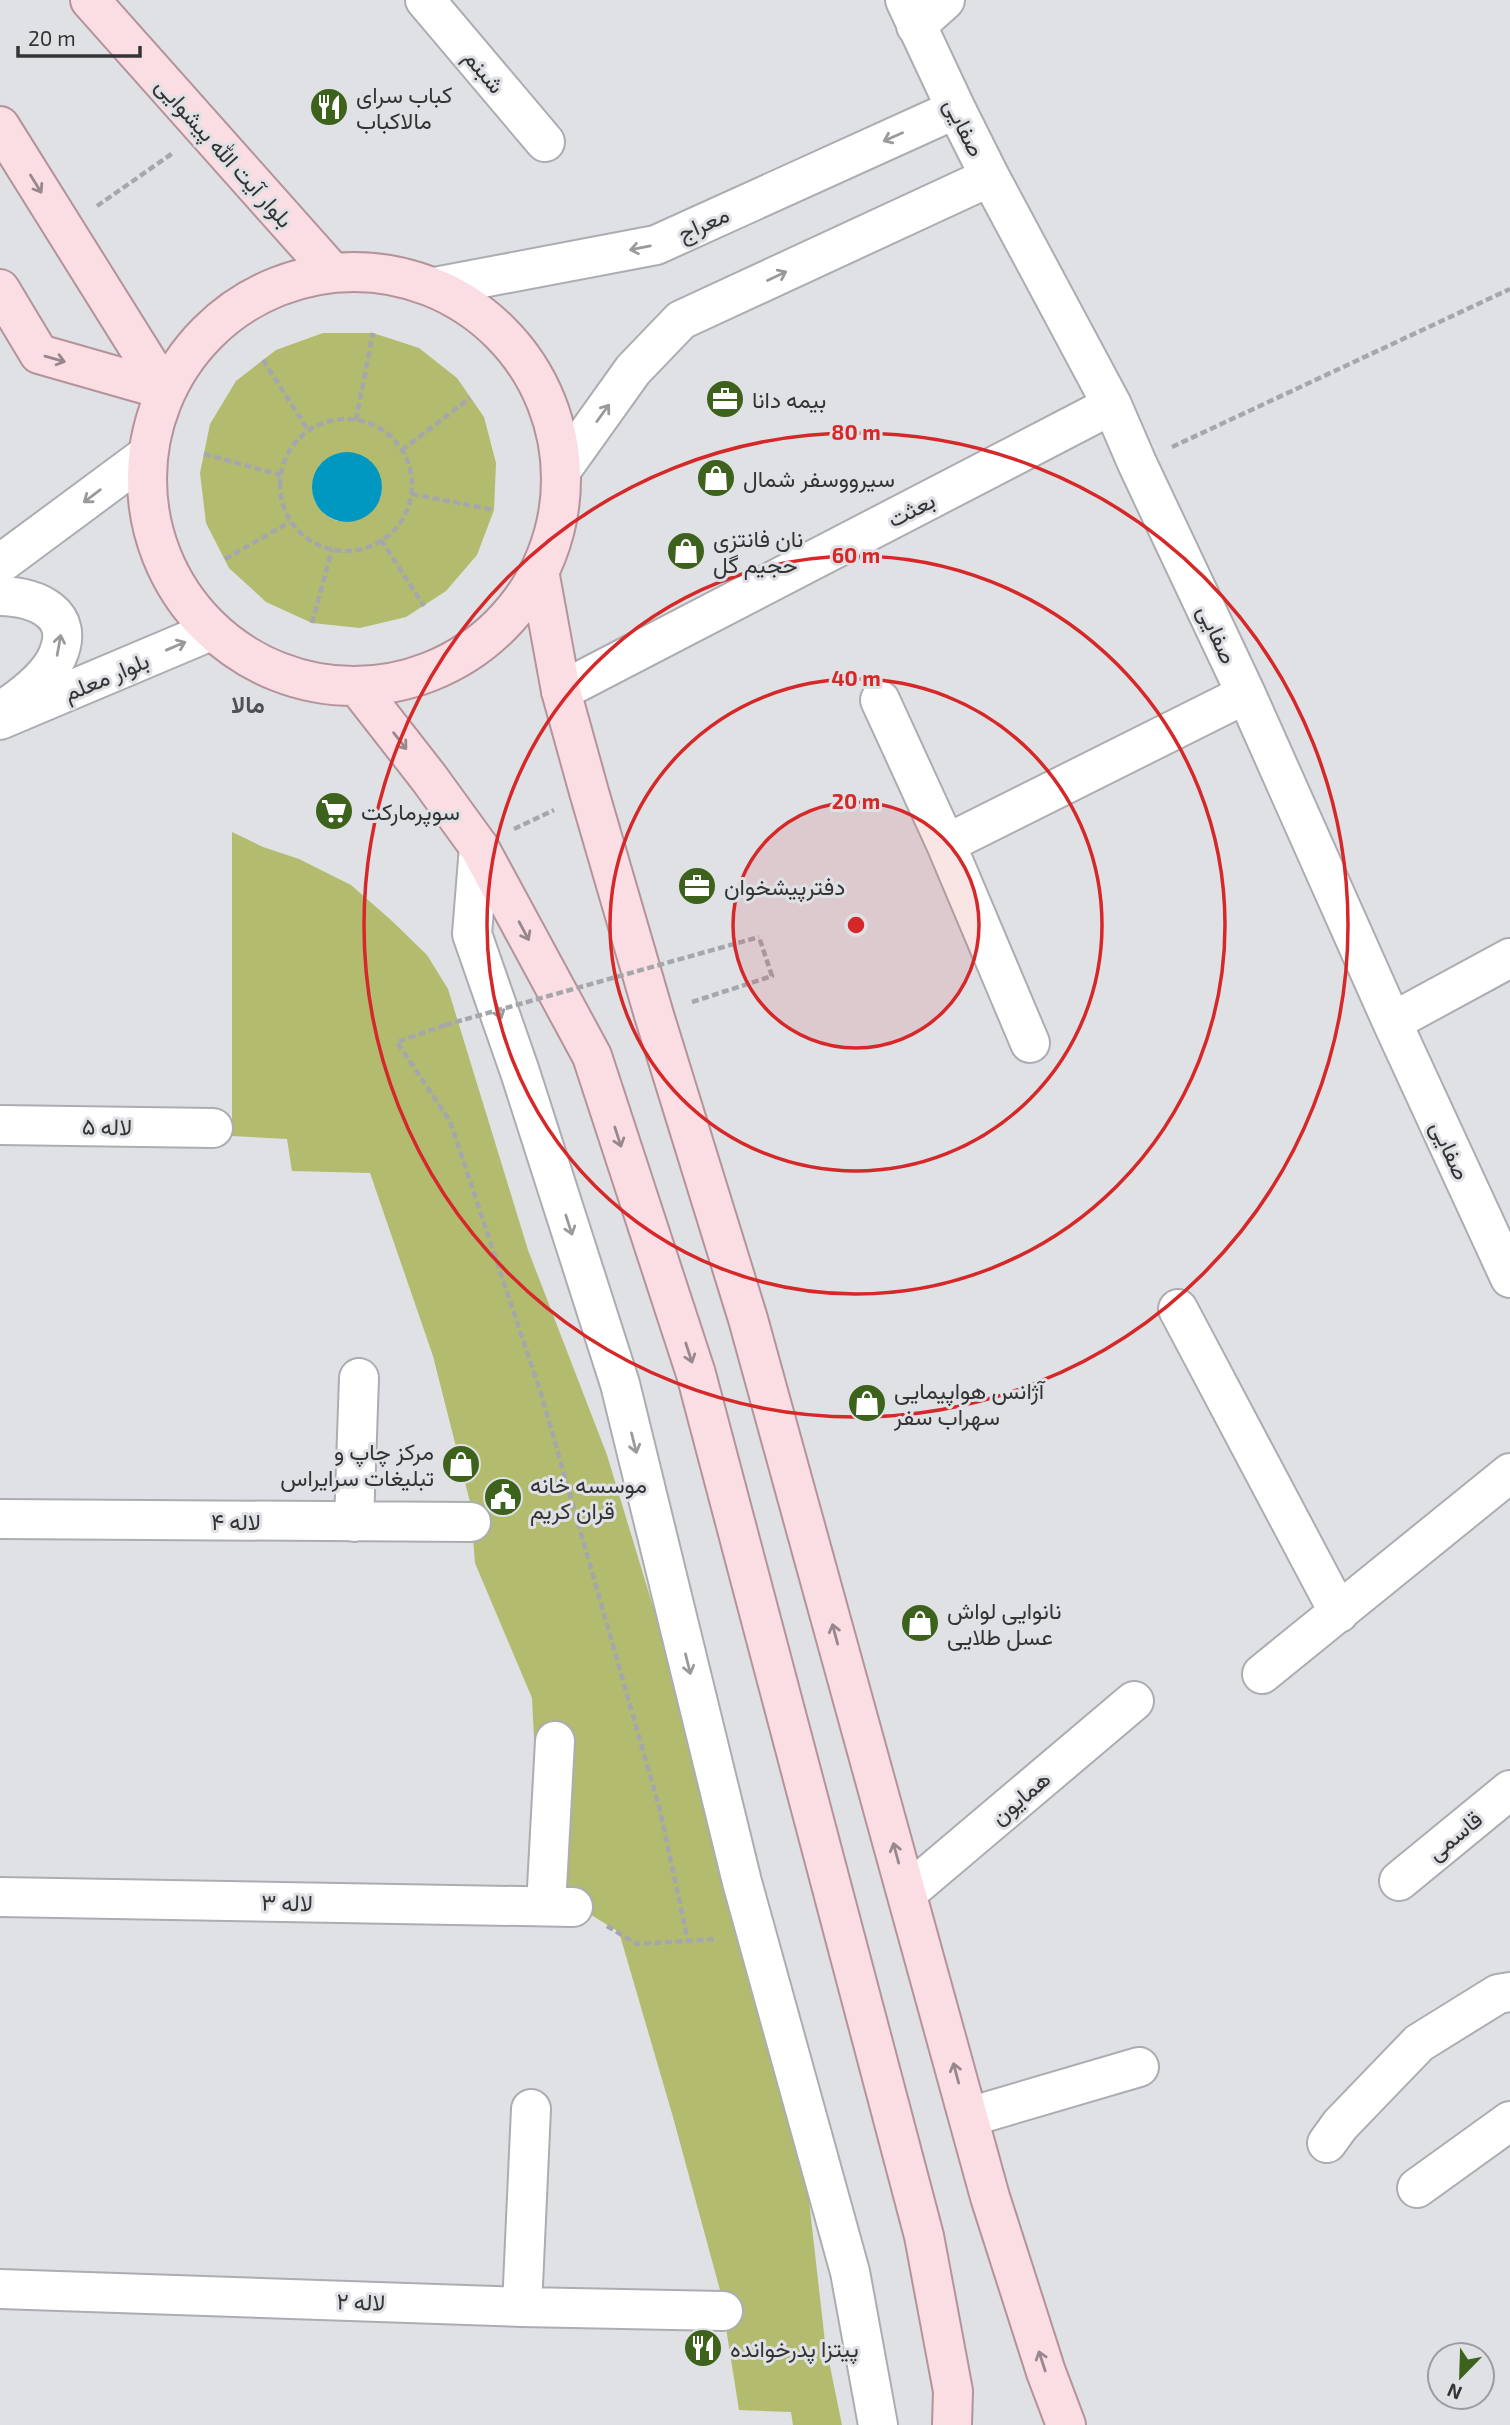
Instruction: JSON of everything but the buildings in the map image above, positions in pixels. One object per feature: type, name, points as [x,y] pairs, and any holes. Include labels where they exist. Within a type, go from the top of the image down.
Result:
[{"type":"main road","name":"بلوار آیت الله پیشوایی","points":[[90,0],[332,272]]},
{"type":"main road","points":[[0,126],[165,390]]},
{"type":"main road","points":[[367,271],[402,277],[435,287],[500,330],[544,394],[563,468],[558,524],[540,576],[507,622],[464,657],[412,680],[358,687],[305,681],[255,662],[211,631],[180,593],[158,550],[147,503],[147,455],[153,421],[165,390],[194,345],[233,309],[280,284],[332,272],[367,271]]},
{"type":"main road","points":[[0,289],[39,354],[165,390]]},
{"type":"main road","points":[[540,576],[561,691],[589,792],[748,1320],[990,2197],[1042,2360],[1066,2425]]},
{"type":"main road","points":[[358,687],[479,847],[592,1056],[696,1374],[924,2236],[953,2391],[952,2425]]},
{"type":"street","name":"شبنم","points":[[425,0],[545,142]]},
{"type":"street","points":[[911,13],[944,0]]},
{"type":"street","name":"صفایی","points":[[911,13],[990,177],[1112,405],[1247,694],[1392,1022],[1510,1278]]},
{"type":"street","name":"معراج","points":[[435,287],[656,244],[956,109]]},
{"type":"street","points":[[563,468],[633,370],[681,320],[990,177]]},
{"type":"street","name":"بعثت","points":[[561,691],[1112,405]]},
{"type":"street","points":[[0,564],[147,455]]},
{"type":"street","points":[[0,596],[40,603],[58,618],[62,638],[57,657],[43,677],[24,696],[0,712]]},
{"type":"street","name":"بلوار معلم","points":[[0,720],[211,631]]},
{"type":"street","points":[[946,844],[1247,694]]},
{"type":"street","points":[[880,700],[946,844],[1030,1043]]},
{"type":"street","points":[[479,847],[472,934],[520,1072],[620,1384],[757,1935],[850,2272],[878,2425]]},
{"type":"street","points":[[1392,1022],[1510,958]]},
{"type":"street","name":"لاله ۵","points":[[0,1125],[213,1128]]},
{"type":"street","points":[[1178,1308],[1339,1613]]},
{"type":"street","points":[[354,1522],[359,1378]]},
{"type":"street","points":[[1262,1674],[1510,1473]]},
{"type":"street","name":"لاله ۴","points":[[0,1519],[471,1522]]},
{"type":"street","name":"همایون","points":[[907,1894],[1134,1701]]},
{"type":"street","points":[[555,1741],[559,1906]]},
{"type":"street","name":"قاسمی","points":[[1399,1881],[1510,1790]]},
{"type":"street","name":"لاله ۳","points":[[0,1897],[559,1906]]},
{"type":"street","points":[[1327,2143],[1340,2124],[1419,2043],[1498,1994],[1510,1992]]},
{"type":"street","points":[[969,2117],[1139,2067]]},
{"type":"street","points":[[522,2307],[531,2109]]},
{"type":"street","points":[[1417,2188],[1510,2121]]},
{"type":"street","name":"لاله ۲","points":[[0,2289],[522,2307],[723,2311]]},
{"type":"path","points":[[65,229],[206,130]]},
{"type":"path","points":[[1137,463],[1510,289]]},
{"type":"path","points":[[356,420],[373,333]]},
{"type":"path","points":[[263,360],[308,430]]},
{"type":"path","points":[[402,450],[470,398]]},
{"type":"path","points":[[356,420],[367,422],[387,433],[402,450],[411,471],[412,494],[405,516],[391,534],[372,546],[349,551],[332,549],[306,538],[290,522],[282,503],[279,483],[283,463],[293,445],[308,430],[326,422],[356,420]]},
{"type":"path","points":[[204,454],[281,475]]},
{"type":"path","points":[[412,494],[494,510]]},
{"type":"path","points":[[225,559],[290,522]]},
{"type":"path","points":[[381,540],[424,606]]},
{"type":"path","points":[[312,624],[332,549]]},
{"type":"path","points":[[479,847],[589,792]]},
{"type":"path","points":[[654,1015],[772,976],[759,937],[445,1025],[397,1042],[450,1121],[542,1397],[660,1810],[688,1942]]},
{"type":"path","points":[[559,1906],[637,1944],[757,1935]]},
{"type":"green space","points":[[323,333],[373,333],[419,348],[457,378],[484,417],[496,463],[494,510],[477,555],[446,591],[406,617],[360,628],[312,623],[266,602],[229,568],[206,523],[200,473],[210,424],[236,381],[276,350]],"holes":[[[382,483],[376,504],[356,518],[342,521],[330,518],[314,500]]]},
{"type":"green space","points":[[232,832],[263,847],[299,859],[351,885],[427,955],[448,989],[528,1250],[607,1455],[702,1768],[805,2165],[825,2342],[842,2425],[793,2425],[791,2412],[739,2410],[720,2290],[619,1932],[552,1891],[540,1858],[532,1698],[475,1563],[470,1502],[433,1356],[370,1173],[292,1171],[287,1139],[232,1136]]},
{"type":"water","points":[[347,452],[372,462],[382,487],[372,512],[347,522],[322,512],[312,487],[322,462]]},
{"type":"place","name":"کباب سرای مالاکباب","points":[[329,107]]},
{"type":"place","name":"بیمه دانا","points":[[725,399]]},
{"type":"place","name":"سیرووسفر شمال","points":[[716,478]]},
{"type":"place","name":"نان فانتزی حجیم گل","points":[[686,551]]},
{"type":"place","name":"سوپرمارکت","points":[[334,811]]},
{"type":"place","name":"دفترپیشخوان","points":[[697,886]]},
{"type":"place","name":"آژانس هواپیمایی سهراب سفر","points":[[867,1403]]},
{"type":"place","name":"مرکز چاپ و تبلیغات سرایراس","points":[[461,1464]]},
{"type":"place","name":"موسسه خانه قران کریم","points":[[503,1497]]},
{"type":"place","name":"نانوایی لواش عسل طلایی","points":[[920,1623]]},
{"type":"place","name":"پیتزا پدرخوانده","points":[[703,2348]]},
{"type":"district","name":"مالا","points":[[248,703]]}]
